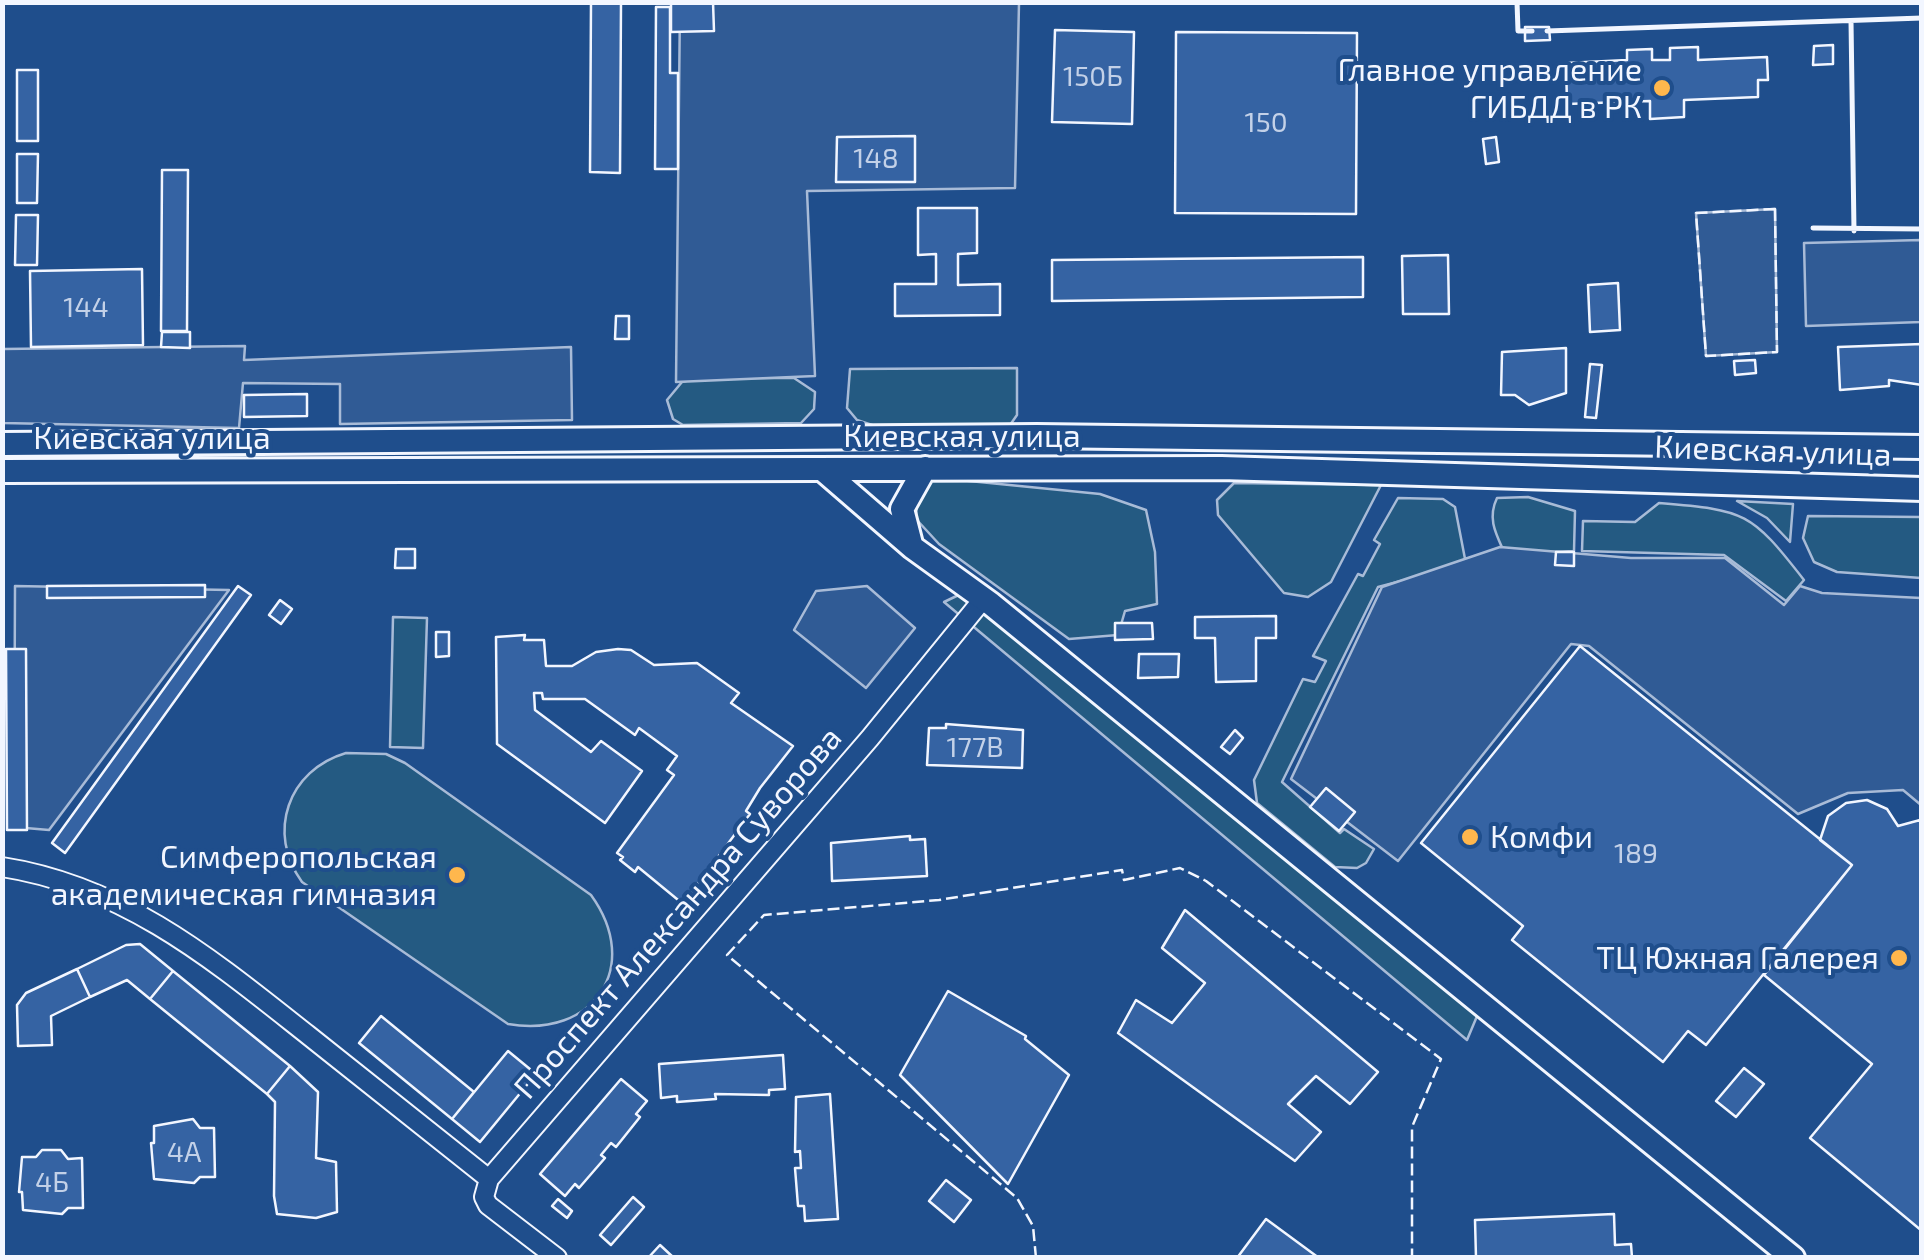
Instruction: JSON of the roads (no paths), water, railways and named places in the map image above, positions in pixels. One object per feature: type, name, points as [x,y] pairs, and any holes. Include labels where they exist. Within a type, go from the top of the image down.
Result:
[{"type":"main road","points":[[1796,449],[1922,430]]},
{"type":"main road","name":"Киевская улица","points":[[2,444],[1038,436],[1796,449],[1922,447]]},
{"type":"main road","points":[[912,548],[902,509],[925,468]]},
{"type":"main road","name":"Киевская улица","points":[[2,471],[1221,468],[1922,489]]},
{"type":"main road","points":[[824,470],[912,548],[984,598],[1793,1258]]},
{"type":"street","points":[[1471,441],[1472,476]]},
{"type":"street","name":"Проспект Александра Суворова","points":[[489,1178],[870,738],[984,598]]},
{"type":"street","points":[[2,867],[64,878],[94,890],[179,937],[489,1178],[484,1198],[488,1205],[557,1258]]},
{"type":"place","name":"Главное управление ГИБДД в РК","points":[[1662,88]]},
{"type":"place","name":"Комфи","points":[[1470,837]]},
{"type":"place","name":"Симферопольская академическая гимназия","points":[[457,875]]},
{"type":"place","name":"ТЦ Южная Галерея","points":[[1899,958]]}]
